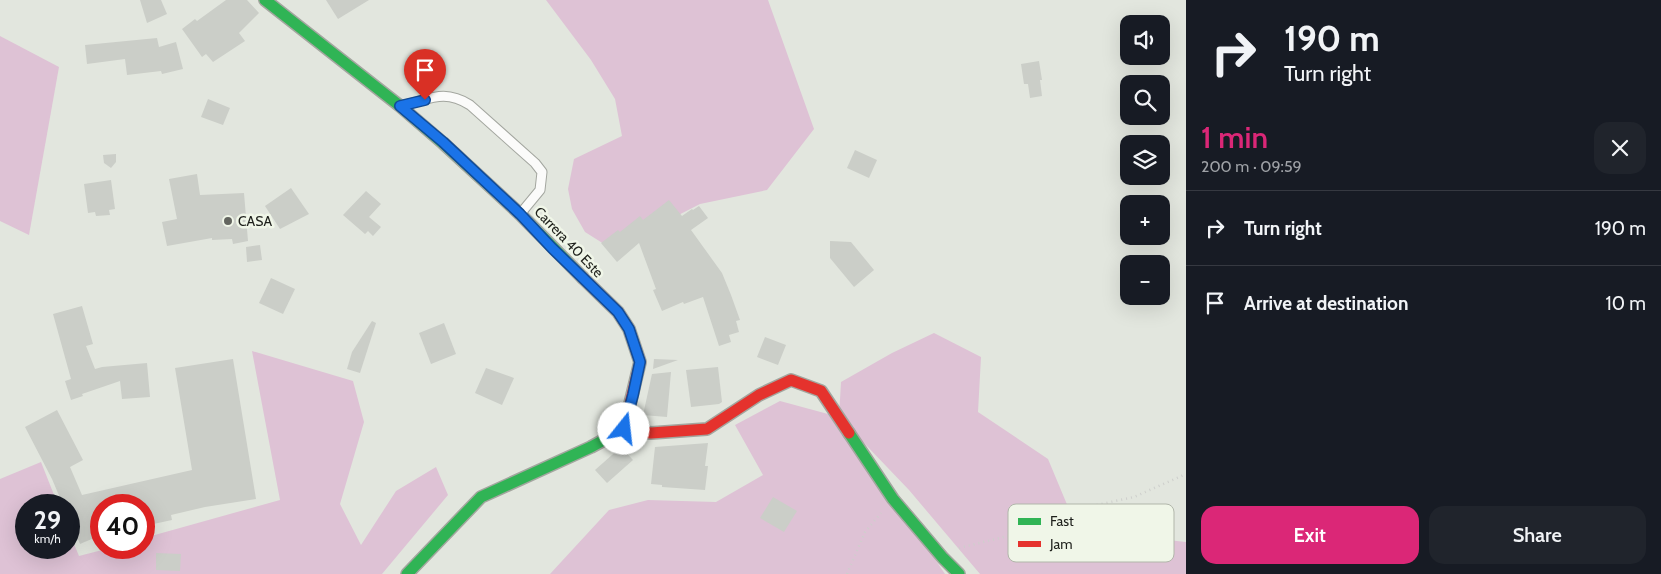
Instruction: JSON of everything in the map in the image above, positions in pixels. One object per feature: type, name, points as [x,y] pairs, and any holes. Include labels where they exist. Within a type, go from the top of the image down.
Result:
[{"type":"street","name":"Carrera 40 Este","points":[[265,0],[443,142],[520,214],[618,312],[629,329],[640,362],[624,429]]},
{"type":"street","points":[[407,574],[482,497],[591,447],[624,429],[651,433],[707,429],[760,395],[791,380],[821,391],[893,499],[959,574]]},
{"type":"lane","points":[[400,106],[442,95],[459,98],[470,105],[521,150],[542,172],[542,181],[540,190],[520,214]]},
{"type":"path","points":[[1101,504],[1134,497],[1186,474]]},
{"type":"path","points":[[847,574],[865,532],[893,499]]},
{"type":"path","points":[[943,558],[962,546],[1008,535]]},
{"type":"shaded area","points":[[546,0],[768,0],[814,129],[767,190],[700,204],[612,249],[585,232],[572,209],[568,189],[574,159],[622,136],[615,99],[591,60]]},
{"type":"shaded area","points":[[0,36],[59,67],[29,235],[0,221]]},
{"type":"shaded area","points":[[934,333],[981,357],[978,412],[1048,459],[1067,504],[1008,504],[1008,562],[1174,562],[1174,541],[1186,542],[1186,574],[980,574],[909,490],[842,420],[945,574],[550,574],[609,510],[648,500],[716,502],[763,475],[735,425],[780,401],[839,417],[841,382],[892,353]]},
{"type":"shaded area","points":[[252,351],[353,381],[364,422],[340,504],[361,545],[396,491],[436,467],[448,495],[382,574],[0,574],[0,479],[41,462],[54,494],[15,494],[15,559],[80,559],[80,556],[90,553],[90,559],[155,559],[155,535],[280,500]]},
{"type":"building","points":[[140,0],[161,0],[167,14],[147,23]]},
{"type":"building","points":[[226,0],[247,0],[259,13],[239,33],[245,41],[213,62],[206,54],[202,57],[182,29],[195,19],[197,21]]},
{"type":"building","points":[[326,0],[369,0],[338,19]]},
{"type":"building","points":[[157,38],[159,47],[176,42],[183,69],[162,74],[161,71],[127,75],[125,59],[87,64],[85,45]]},
{"type":"building","points":[[1039,61],[1042,96],[1030,98],[1028,84],[1024,84],[1021,64]]},
{"type":"building","points":[[208,99],[230,108],[223,125],[201,117]]},
{"type":"building","points":[[855,150],[877,160],[869,178],[847,168]]},
{"type":"building","points":[[116,154],[116,162],[111,168],[104,163],[103,155]]},
{"type":"building","points":[[197,174],[200,195],[244,193],[248,241],[233,244],[232,239],[212,240],[212,238],[167,246],[162,222],[177,219],[169,179]]},
{"type":"building","points":[[111,180],[115,209],[109,210],[110,215],[96,216],[95,212],[88,213],[84,184]]},
{"type":"building","name":"CASA","points":[[291,188],[309,214],[280,229],[265,206]]},
{"type":"building","points":[[366,191],[381,204],[369,217],[381,227],[373,236],[368,231],[365,234],[343,215]]},
{"type":"building","points":[[669,200],[682,216],[699,206],[708,218],[691,230],[722,273],[740,320],[736,321],[739,332],[729,335],[731,342],[719,346],[703,297],[684,304],[683,302],[662,311],[653,290],[656,289],[639,243],[617,262],[601,243],[618,230],[620,232],[640,216],[643,220]]},
{"type":"building","points":[[830,241],[851,242],[874,270],[854,287],[830,258]]},
{"type":"building","points":[[260,245],[262,260],[247,262],[246,247]]},
{"type":"building","points":[[271,278],[295,289],[283,314],[259,303]]},
{"type":"building","points":[[82,306],[93,344],[86,346],[95,369],[147,363],[150,397],[122,399],[120,381],[82,394],[83,396],[71,400],[65,381],[71,379],[53,314]]},
{"type":"building","points":[[372,321],[376,323],[360,373],[347,369],[352,352]]},
{"type":"building","points":[[444,323],[456,354],[431,364],[419,333]]},
{"type":"building","points":[[765,337],[786,345],[778,365],[757,357]]},
{"type":"building","points":[[233,359],[256,499],[205,507],[171,515],[172,520],[155,524],[155,494],[90,494],[90,540],[80,544],[80,494],[58,494],[25,427],[57,410],[83,460],[70,467],[82,495],[192,470],[175,368]]},
{"type":"building","points":[[654,359],[678,360],[653,369]]},
{"type":"building","points":[[718,367],[722,402],[691,407],[686,370]]},
{"type":"building","points":[[486,368],[514,378],[502,405],[475,393]]},
{"type":"building","points":[[671,372],[667,417],[643,415],[652,374]]},
{"type":"building","points":[[708,443],[705,466],[708,466],[705,490],[662,487],[662,485],[651,484],[655,447]]},
{"type":"building","points":[[621,447],[633,460],[607,483],[595,470]]},
{"type":"building","points":[[773,497],[797,511],[784,532],[760,518]]},
{"type":"building","points":[[156,553],[181,554],[180,571],[156,570]]},
{"type":"traffic: fast","points":[[265,0],[400,106],[443,143],[520,214],[583,278]]},
{"type":"traffic: fast","points":[[407,574],[481,497],[591,447],[624,429]]},
{"type":"traffic: fast","points":[[849,433],[893,499],[959,574]]},
{"type":"traffic: jam","points":[[583,278],[618,312],[629,329],[640,362],[624,429]]},
{"type":"traffic: jam","points":[[624,429],[651,433],[707,429],[759,395],[791,380],[821,391],[849,433]]},
{"type":"place","name":"CASA","points":[[228,221]]},
{"type":"route","points":[[425,100],[400,106],[443,142],[520,214],[618,312],[629,329],[640,362],[624,429]]}]
